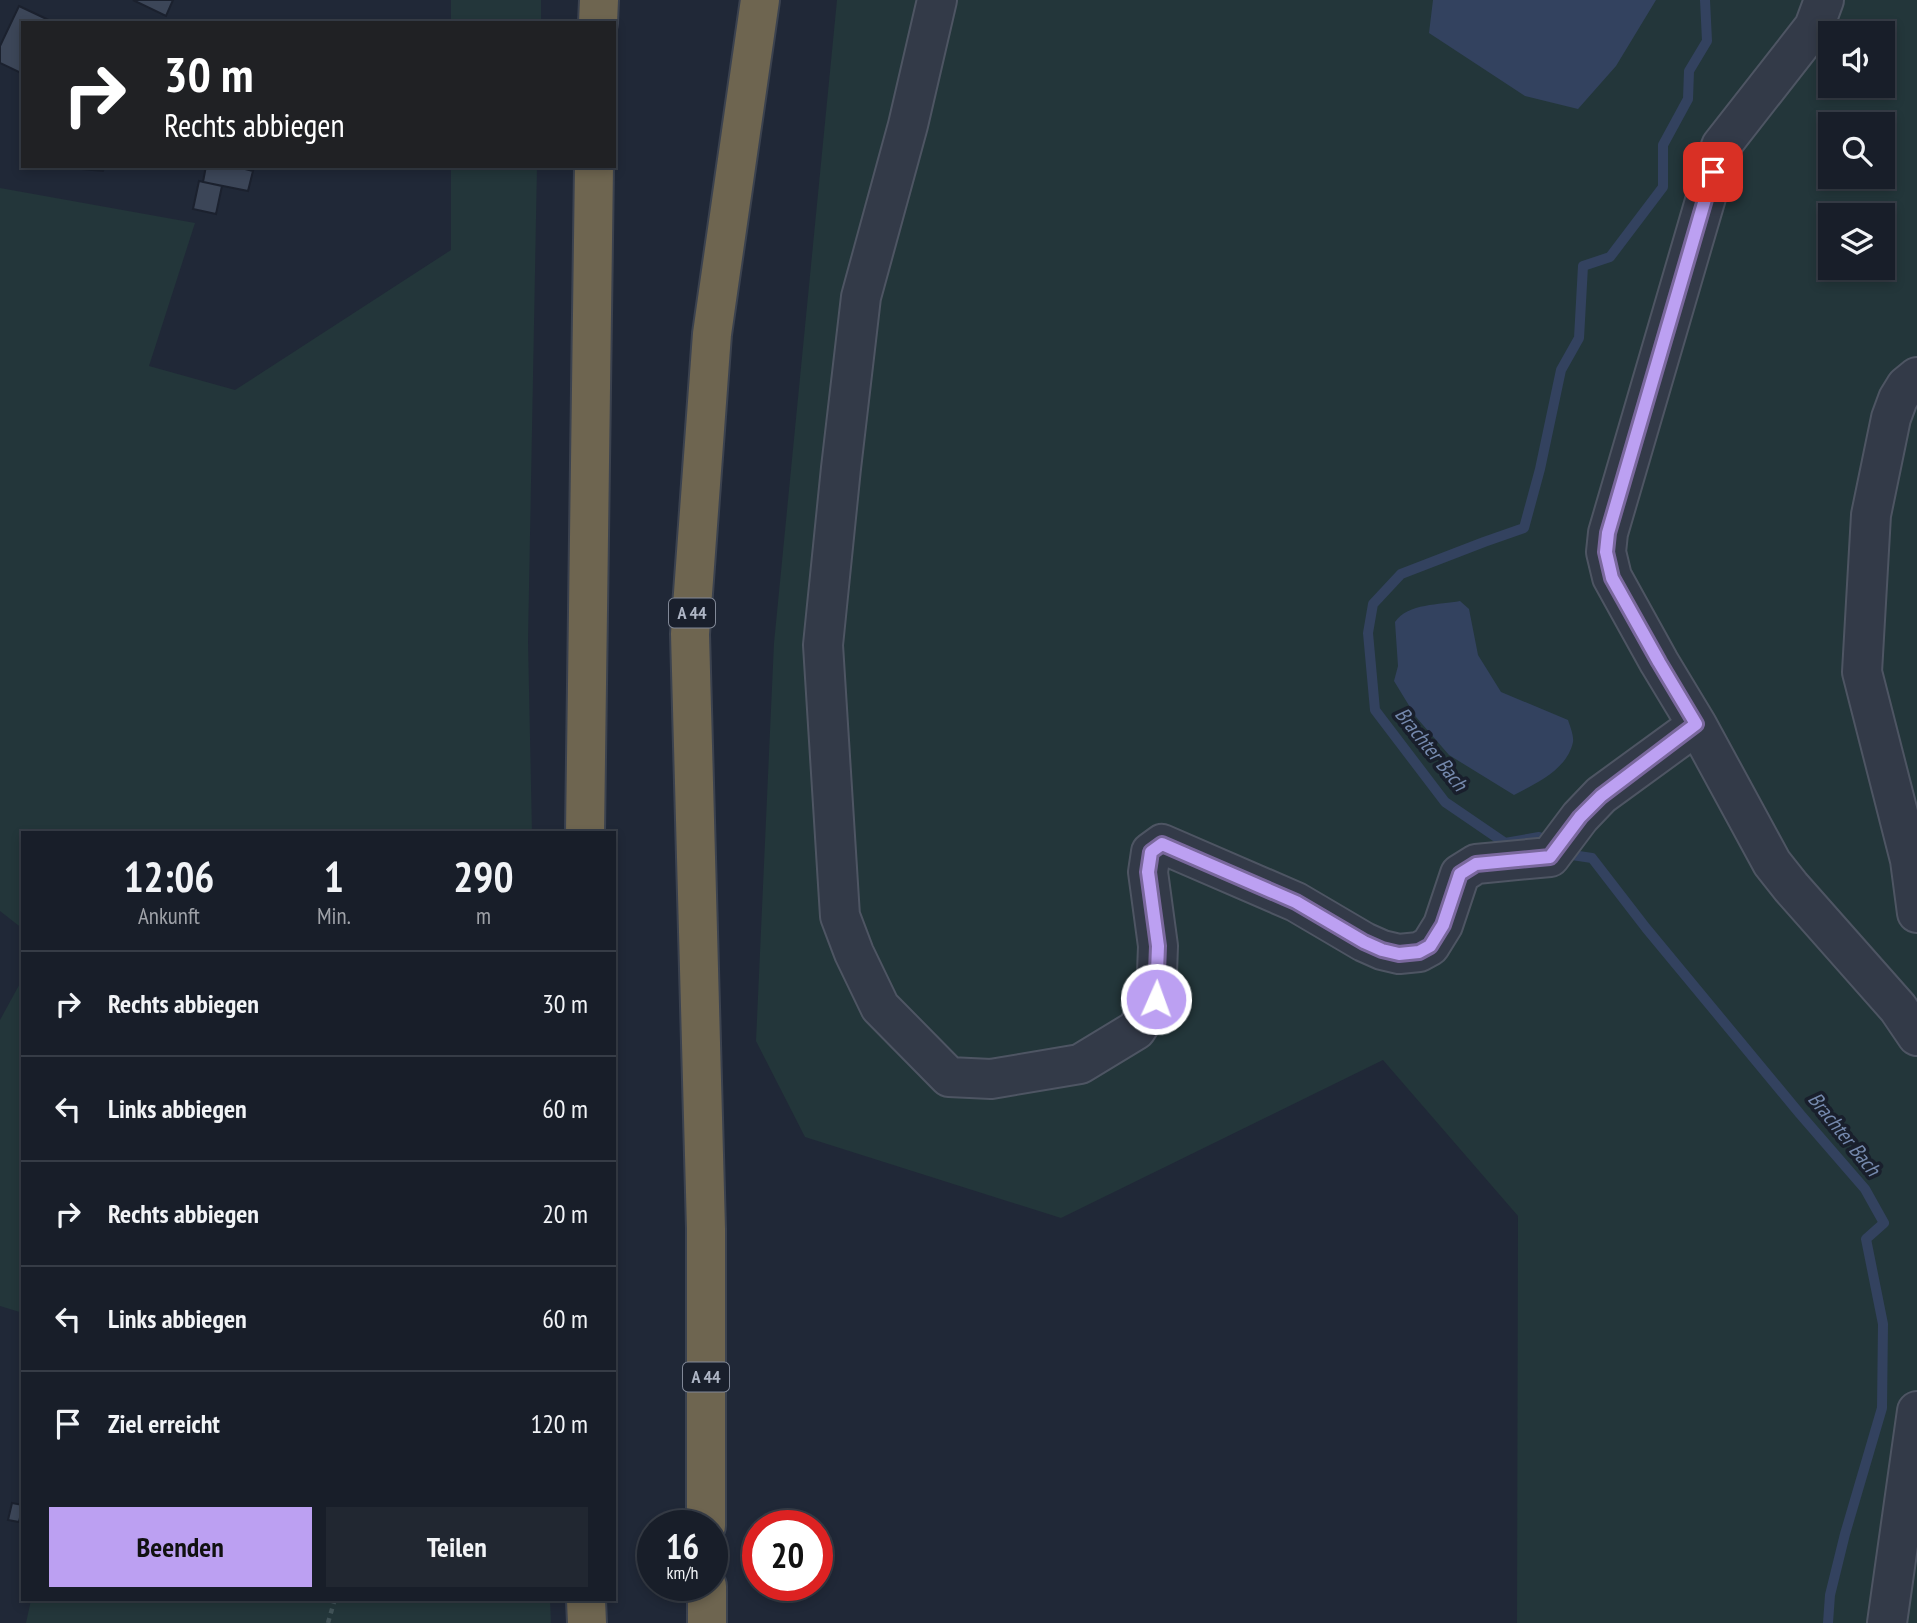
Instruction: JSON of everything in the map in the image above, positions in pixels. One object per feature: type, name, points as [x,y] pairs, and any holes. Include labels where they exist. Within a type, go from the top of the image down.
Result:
[{"type":"highway","points":[[598,21],[599,0]]},
{"type":"highway","name":"A 44","points":[[706,1510],[706,1229],[690,634],[712,334],[760,0]]},
{"type":"highway","points":[[585,831],[594,168]]},
{"type":"highway","points":[[586,1601],[587,1623]]},
{"type":"highway","points":[[706,1601],[706,1623]]},
{"type":"lane","points":[[937,0],[908,125],[861,297],[823,646],[840,916],[880,1007],[948,1077],[991,1079],[1080,1064],[1136,1030],[1156,999],[1158,946],[1148,872],[1151,852],[1162,844],[1296,902],[1382,950],[1399,954],[1419,952],[1430,946],[1443,925],[1460,874],[1466,869],[1476,864],[1550,857],[1580,817],[1601,796],[1696,724]]},
{"type":"lane","points":[[1824,0],[1814,27],[1721,146],[1608,533],[1606,552],[1612,578],[1772,863],[1898,1008],[1917,1036]]},
{"type":"lane","points":[[1917,377],[1906,386],[1891,418],[1871,515],[1862,672],[1910,860],[1917,913]]},
{"type":"lane","points":[[1886,1623],[1917,1412]]},
{"type":"path","points":[[328,1623],[334,1602]]},
{"type":"green space","points":[[451,0],[541,0],[541,21],[451,21]]},
{"type":"green space","points":[[837,0],[1917,0],[1917,1623],[1517,1623],[1518,1216],[1383,1060],[1061,1218],[805,1137],[756,1041],[774,643]]},
{"type":"green space","points":[[451,168],[537,168],[528,641],[532,831],[21,831],[21,927],[0,911],[0,188],[195,223],[149,366],[235,390],[451,250]]},
{"type":"green space","points":[[21,982],[21,1312],[0,1306],[0,1020]]},
{"type":"green space","points":[[31,1601],[550,1601],[551,1623],[26,1623]]},
{"type":"water","points":[[1433,0],[1656,0],[1616,66],[1578,109],[1525,96],[1429,33]]},
{"type":"water","points":[[1460,601],[1469,609],[1478,655],[1501,692],[1568,720],[1572,731],[1570,752],[1557,768],[1514,795],[1449,755],[1416,717],[1394,681],[1398,666],[1395,622],[1416,608]]},
{"type":"building","points":[[133,0],[173,0],[166,16]]},
{"type":"building","points":[[19,6],[51,21],[21,21],[21,73],[0,63],[0,46]]},
{"type":"building","points":[[71,168],[104,168],[103,171]]},
{"type":"building","points":[[206,168],[241,168],[253,171],[248,191],[203,182]]},
{"type":"building","points":[[199,181],[222,186],[216,214],[193,209]]},
{"type":"building","points":[[12,1503],[21,1505],[19,1522],[8,1520]]},
{"type":"waterway","name":"Brachter Bach","points":[[1550,843],[1539,837],[1505,843],[1445,802],[1375,710],[1368,633],[1373,604],[1401,574],[1524,528],[1540,469],[1561,370],[1579,338],[1583,266],[1610,257],[1663,187],[1663,145],[1688,99],[1689,71],[1707,41],[1705,0]]},
{"type":"waterway","name":"Brachter Bach","points":[[1564,851],[1592,858],[1646,928],[1865,1189],[1884,1223],[1866,1239],[1883,1324],[1882,1408],[1845,1534],[1830,1595],[1828,1623]]},
{"type":"route","points":[[1156,999],[1158,946],[1148,872],[1151,852],[1162,844],[1296,902],[1382,950],[1399,954],[1419,952],[1430,946],[1443,925],[1460,874],[1466,869],[1476,864],[1550,857],[1591,805],[1696,724],[1612,578],[1606,552],[1608,533],[1713,172]]}]
